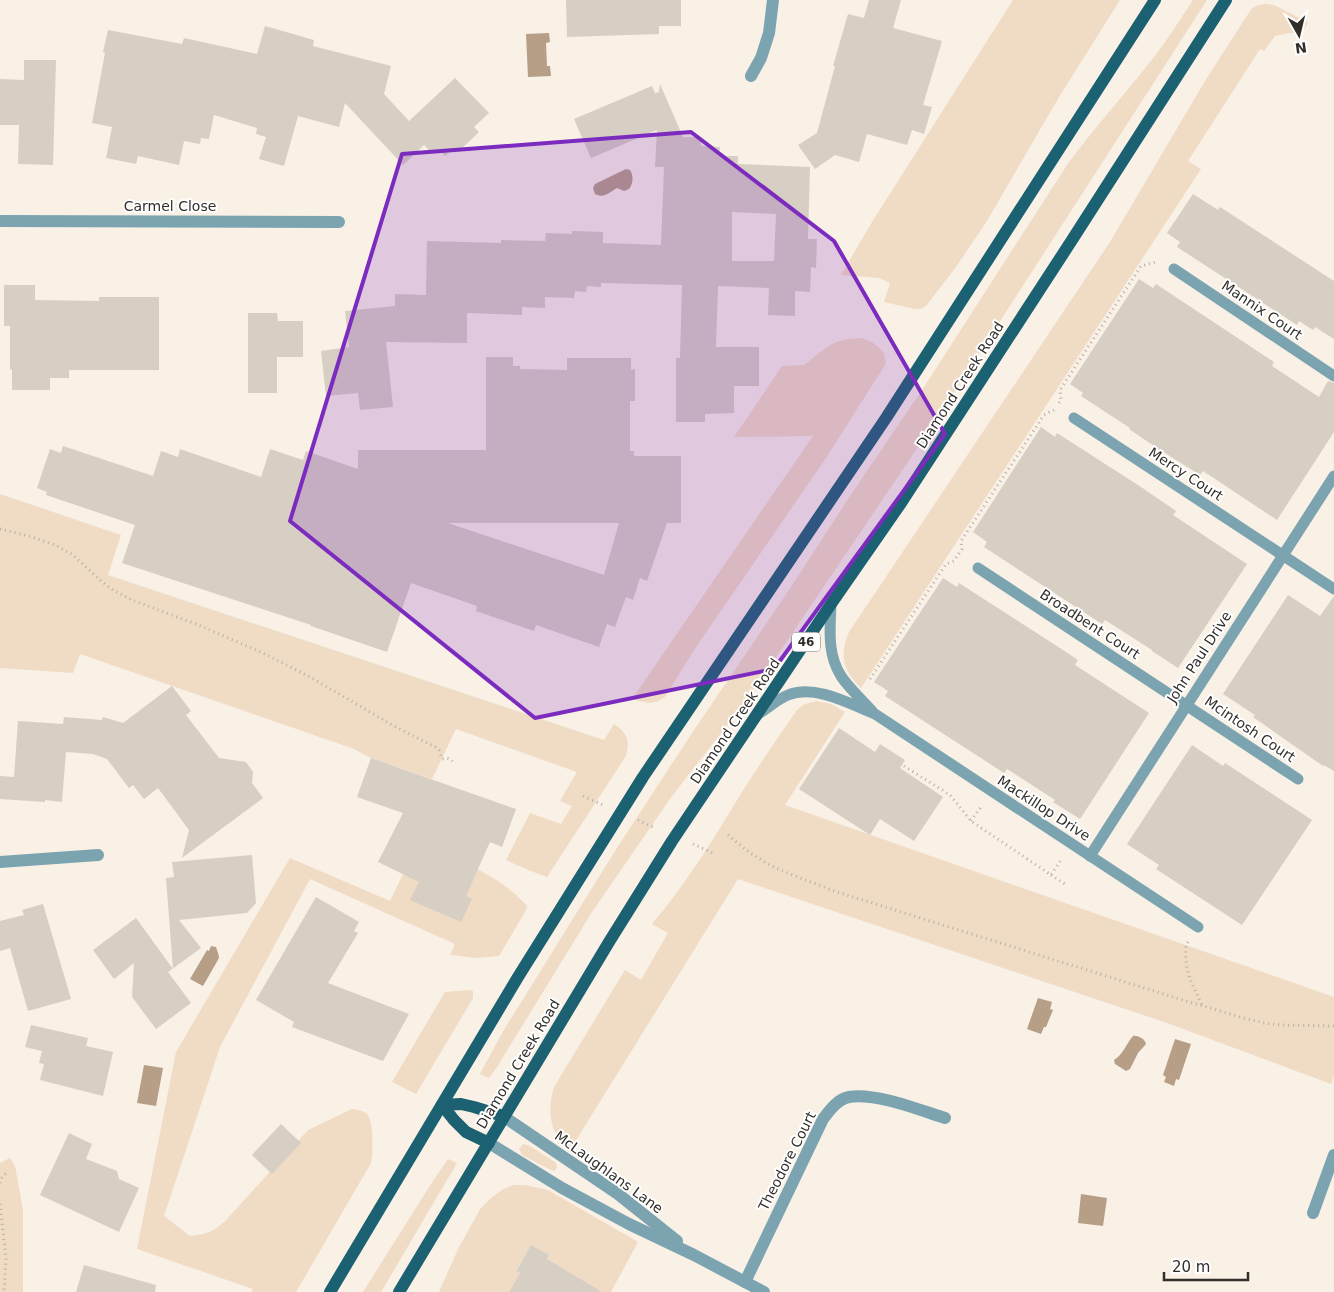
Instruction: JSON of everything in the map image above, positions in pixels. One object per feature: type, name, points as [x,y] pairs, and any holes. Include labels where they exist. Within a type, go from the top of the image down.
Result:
[{"type":"main road","points":[[330,1292],[518,977],[670,736],[886,418],[1155,0]]},
{"type":"main road","name":"Diamond Creek Road","points":[[399,1292],[609,942],[676,836],[901,502],[1226,0]]},
{"type":"main road","points":[[442,1105],[461,1104],[504,1116]]},
{"type":"main road","points":[[442,1105],[466,1132],[489,1144]]},
{"type":"street","points":[[751,76],[761,58],[768,33],[773,0]]},
{"type":"street","name":"Carmel Close","points":[[0,221],[339,222]]},
{"type":"street","points":[[0,862],[98,854]]},
{"type":"street","name":"Theodore Court","points":[[744,1282],[823,1119],[834,1105],[848,1097],[862,1096],[885,1099],[945,1118]]},
{"type":"street","name":"McLaughlans Lane","points":[[504,1116],[618,1194],[694,1255]]},
{"type":"street","name":"McLaughlans Lane","points":[[489,1144],[562,1188],[764,1292]]},
{"type":"street","points":[[1313,1213],[1334,1155]]},
{"type":"lane","name":"Mannix Court","points":[[1174,269],[1334,376]]},
{"type":"lane","name":"Mercy Court","points":[[1074,418],[1334,589]]},
{"type":"lane","name":"John Paul Drive","points":[[1090,856],[1334,476]]},
{"type":"lane","name":"Broadbent Court","points":[[978,568],[1186,704]]},
{"type":"lane","name":"Mackillop Drive","points":[[831,604],[830,640],[834,661],[841,677],[875,714]]},
{"type":"lane","name":"Mackillop Drive","points":[[757,714],[788,695],[805,691],[828,696],[875,714],[1198,927]]},
{"type":"lane","name":"Mcintosh Court","points":[[1186,704],[1298,779]]},
{"type":"path","points":[[869,681],[946,564],[954,561],[962,549],[961,541],[1044,415],[1053,412],[1061,400],[1060,390],[1141,266],[1160,261],[1174,269]]},
{"type":"path","points":[[0,529],[55,545],[73,555],[112,590],[273,658],[310,677],[394,726],[435,746],[439,750],[442,759],[448,758],[454,764]]},
{"type":"path","points":[[904,766],[950,795],[971,821],[1065,884]]},
{"type":"path","points":[[583,796],[715,854]]},
{"type":"path","points":[[728,835],[746,850],[780,870],[878,905],[1202,1006],[1264,1023],[1334,1026]]},
{"type":"path","points":[[1051,875],[1071,844]]},
{"type":"path","points":[[1198,927],[1186,945],[1186,964],[1188,976],[1202,1006]]},
{"type":"path","points":[[0,1183],[7,1172]]},
{"type":"path","points":[[0,1204],[6,1259],[4,1292]]},
{"type":"highlighted area","points":[[691,132],[834,241],[945,434],[774,669],[535,718],[290,521],[402,154]]},
{"type":"shaded area","points":[[1013,0],[1120,0],[1059,97],[987,221],[956,267],[926,306],[921,309],[915,309],[884,302],[890,283],[879,278],[841,275],[872,222]]},
{"type":"shaded area","points":[[1193,0],[1207,0],[939,416],[766,672],[672,796],[592,912],[497,1067],[489,1078],[480,1074],[502,1033],[615,851],[922,390],[1069,162],[1154,57]]},
{"type":"shaded area","points":[[1266,4],[1274,5],[1308,22],[1302,33],[1288,33],[1275,36],[1264,51],[1260,49],[1188,161],[1201,169],[861,688],[850,675],[844,662],[844,648],[849,632],[1110,242],[1205,81],[1252,8]]},
{"type":"shaded area","points":[[549,33],[550,42],[546,43],[547,66],[550,66],[551,76],[528,77],[526,34]]},
{"type":"shaded area","points":[[626,169],[630,170],[632,177],[629,189],[624,191],[617,188],[601,196],[595,194],[593,188],[595,184]]},
{"type":"shaded area","points":[[861,338],[879,347],[885,355],[885,365],[828,455],[694,650],[665,697],[656,702],[649,703],[632,699],[813,436],[734,437],[782,366],[804,365],[836,342]]},
{"type":"shaded area","points":[[0,494],[121,535],[108,575],[604,740],[614,724],[627,738],[626,756],[547,877],[506,860],[530,813],[561,824],[572,806],[560,801],[577,772],[456,729],[432,779],[371,758],[354,749],[80,654],[73,673],[0,668]]},
{"type":"shaded area","points":[[816,701],[831,704],[845,712],[785,805],[1334,997],[1334,1076],[1331,1084],[1170,1024],[738,879],[570,1150],[563,1144],[554,1129],[550,1113],[554,1087],[625,970],[641,980],[668,933],[652,924],[688,876],[797,710],[803,705]]},
{"type":"shaded area","points":[[416,847],[462,863],[489,875],[515,894],[527,906],[499,956],[476,958],[450,955],[455,944],[310,879],[220,1047],[164,1216],[190,1236],[214,1230],[226,1220],[308,1130],[352,1109],[364,1112],[369,1118],[372,1130],[371,1163],[296,1292],[252,1292],[253,1289],[137,1249],[176,1052],[290,858],[390,901]]},
{"type":"shaded area","points":[[211,946],[216,947],[219,958],[203,986],[190,979]]},
{"type":"shaded area","points":[[473,991],[473,998],[416,1094],[392,1082],[445,992]]},
{"type":"shaded area","points":[[1038,998],[1052,1002],[1050,1009],[1053,1010],[1041,1034],[1027,1029]]},
{"type":"shaded area","points":[[1133,1036],[1141,1038],[1146,1044],[1138,1053],[1130,1069],[1126,1071],[1115,1064],[1114,1060]]},
{"type":"shaded area","points":[[1175,1039],[1191,1044],[1179,1080],[1176,1079],[1174,1086],[1164,1082],[1166,1077],[1163,1075]]},
{"type":"shaded area","points":[[144,1065],[163,1068],[156,1106],[137,1103]]},
{"type":"shaded area","points":[[523,1144],[528,1145],[555,1162],[557,1168],[555,1171],[522,1155],[519,1149]]},
{"type":"shaded area","points":[[10,1158],[15,1166],[23,1210],[23,1292],[0,1292],[0,1163]]},
{"type":"shaded area","points":[[448,1159],[457,1163],[381,1292],[363,1292],[431,1184]]},
{"type":"shaded area","points":[[513,1185],[525,1185],[548,1190],[638,1242],[611,1292],[595,1292],[588,1284],[547,1259],[549,1255],[531,1245],[516,1270],[520,1273],[509,1292],[439,1292],[459,1247],[481,1208],[492,1197]]},
{"type":"shaded area","points":[[1081,1194],[1107,1198],[1103,1226],[1078,1223]]},
{"type":"building","points":[[566,0],[681,0],[681,26],[659,26],[659,34],[567,37]]},
{"type":"building","points":[[869,0],[901,0],[893,28],[942,41],[923,105],[932,107],[924,134],[912,130],[907,145],[867,134],[859,162],[835,155],[815,169],[798,145],[817,133],[848,14],[864,18]]},
{"type":"building","points":[[265,26],[314,40],[313,46],[391,66],[384,94],[409,121],[455,78],[489,113],[474,127],[479,132],[458,152],[454,148],[445,156],[438,149],[433,154],[424,145],[403,165],[345,103],[339,127],[298,116],[284,166],[259,159],[266,137],[256,134],[257,128],[214,115],[209,139],[201,138],[200,144],[184,141],[179,165],[138,156],[136,164],[106,158],[112,127],[92,123],[108,30],[182,44],[184,38],[257,54]]},
{"type":"building","points":[[24,60],[56,60],[53,165],[18,164],[19,125],[0,125],[0,79],[24,80]]},
{"type":"building","points":[[660,84],[683,137],[701,137],[701,146],[720,147],[719,156],[738,156],[738,164],[810,167],[808,239],[817,239],[816,268],[811,267],[810,292],[795,291],[795,316],[768,315],[769,288],[718,286],[716,347],[759,347],[759,386],[734,386],[734,413],[705,414],[705,422],[676,422],[676,358],[680,358],[682,285],[601,283],[601,287],[587,286],[586,292],[575,291],[574,298],[545,297],[545,308],[522,307],[522,315],[467,313],[467,343],[386,342],[393,407],[360,410],[358,393],[326,396],[321,351],[349,347],[345,311],[395,306],[395,294],[426,295],[427,241],[501,243],[501,240],[545,241],[546,233],[572,234],[572,231],[603,232],[603,243],[661,245],[664,167],[655,167],[657,130],[591,158],[574,119],[652,86],[655,93],[659,92]],"holes":[[[732,212],[776,214],[774,261],[732,261]]]},
{"type":"building","points":[[1193,194],[1218,210],[1220,207],[1334,281],[1334,339],[1315,327],[1313,330],[1299,321],[1297,325],[1177,247],[1180,242],[1167,233]]},
{"type":"building","points":[[1139,279],[1153,288],[1156,284],[1274,362],[1272,366],[1319,397],[1328,381],[1334,383],[1334,432],[1277,520],[1203,471],[1200,475],[1157,448],[1081,396],[1083,393],[1070,384]]},
{"type":"building","points":[[4,285],[35,285],[35,300],[99,301],[99,297],[159,297],[159,370],[69,370],[69,378],[50,378],[50,390],[12,390],[10,326],[4,326]]},
{"type":"building","points":[[248,313],[277,313],[278,321],[303,321],[303,357],[277,357],[277,393],[248,393]]},
{"type":"building","points":[[486,357],[513,357],[513,366],[520,366],[520,369],[567,370],[567,358],[631,358],[631,370],[635,369],[635,401],[630,401],[630,451],[634,451],[634,456],[681,456],[681,523],[667,523],[647,581],[640,578],[633,600],[626,597],[615,627],[607,624],[599,647],[536,625],[534,631],[476,611],[477,606],[411,583],[387,652],[122,563],[135,525],[46,495],[47,492],[37,488],[50,449],[61,453],[63,446],[153,476],[161,451],[178,457],[180,449],[261,477],[270,449],[303,460],[306,451],[358,469],[358,450],[486,450]],"holes":[[[448,523],[619,523],[604,575]]]},
{"type":"building","points":[[1041,427],[1055,437],[1057,433],[1141,487],[1176,511],[1173,515],[1247,564],[1178,668],[1105,620],[1102,624],[984,547],[987,542],[973,532]]},
{"type":"building","points":[[943,578],[957,587],[959,583],[1063,650],[1078,660],[1075,665],[1149,713],[1080,819],[1053,802],[1055,800],[1007,769],[1004,773],[885,696],[888,691],[874,682]]},
{"type":"building","points":[[1288,595],[1320,616],[1334,596],[1334,771],[1323,766],[1253,717],[1255,715],[1223,694]]},
{"type":"building","points":[[172,686],[191,711],[186,715],[219,758],[246,762],[253,772],[252,783],[263,798],[182,858],[189,830],[158,788],[144,799],[133,785],[129,788],[107,759],[93,754],[66,752],[62,802],[0,799],[0,776],[14,777],[18,721],[63,724],[64,717],[102,720],[103,717],[123,723]]},
{"type":"building","points":[[839,728],[875,752],[880,744],[905,760],[900,768],[943,797],[914,841],[880,819],[870,835],[799,789]]},
{"type":"building","points":[[1192,745],[1223,766],[1225,763],[1312,820],[1242,925],[1156,869],[1159,865],[1127,844]]},
{"type":"building","points":[[371,758],[516,809],[502,847],[490,842],[466,896],[472,899],[461,922],[410,900],[419,882],[378,862],[403,813],[357,797]]},
{"type":"building","points":[[252,855],[256,903],[247,913],[179,920],[201,948],[173,968],[166,878],[174,877],[172,862]]},
{"type":"building","points":[[316,897],[359,922],[354,931],[358,933],[328,983],[409,1014],[383,1061],[292,1027],[294,1022],[256,1000]]},
{"type":"building","points":[[43,904],[71,999],[28,1011],[10,948],[0,951],[0,921],[24,915],[22,910]]},
{"type":"building","points":[[136,918],[173,969],[168,972],[191,1003],[156,1029],[132,997],[134,963],[114,979],[93,950]]},
{"type":"building","points":[[31,1025],[88,1038],[86,1046],[113,1052],[103,1096],[40,1080],[44,1064],[39,1063],[42,1051],[25,1047]]},
{"type":"building","points":[[281,1124],[301,1143],[272,1174],[252,1155]]},
{"type":"building","points":[[69,1133],[92,1144],[86,1159],[117,1171],[119,1179],[139,1188],[119,1232],[40,1195]]},
{"type":"building","points":[[531,1245],[549,1255],[547,1259],[602,1292],[509,1292],[520,1273],[516,1271]]},
{"type":"building","points":[[84,1265],[156,1285],[155,1292],[76,1292]]}]
